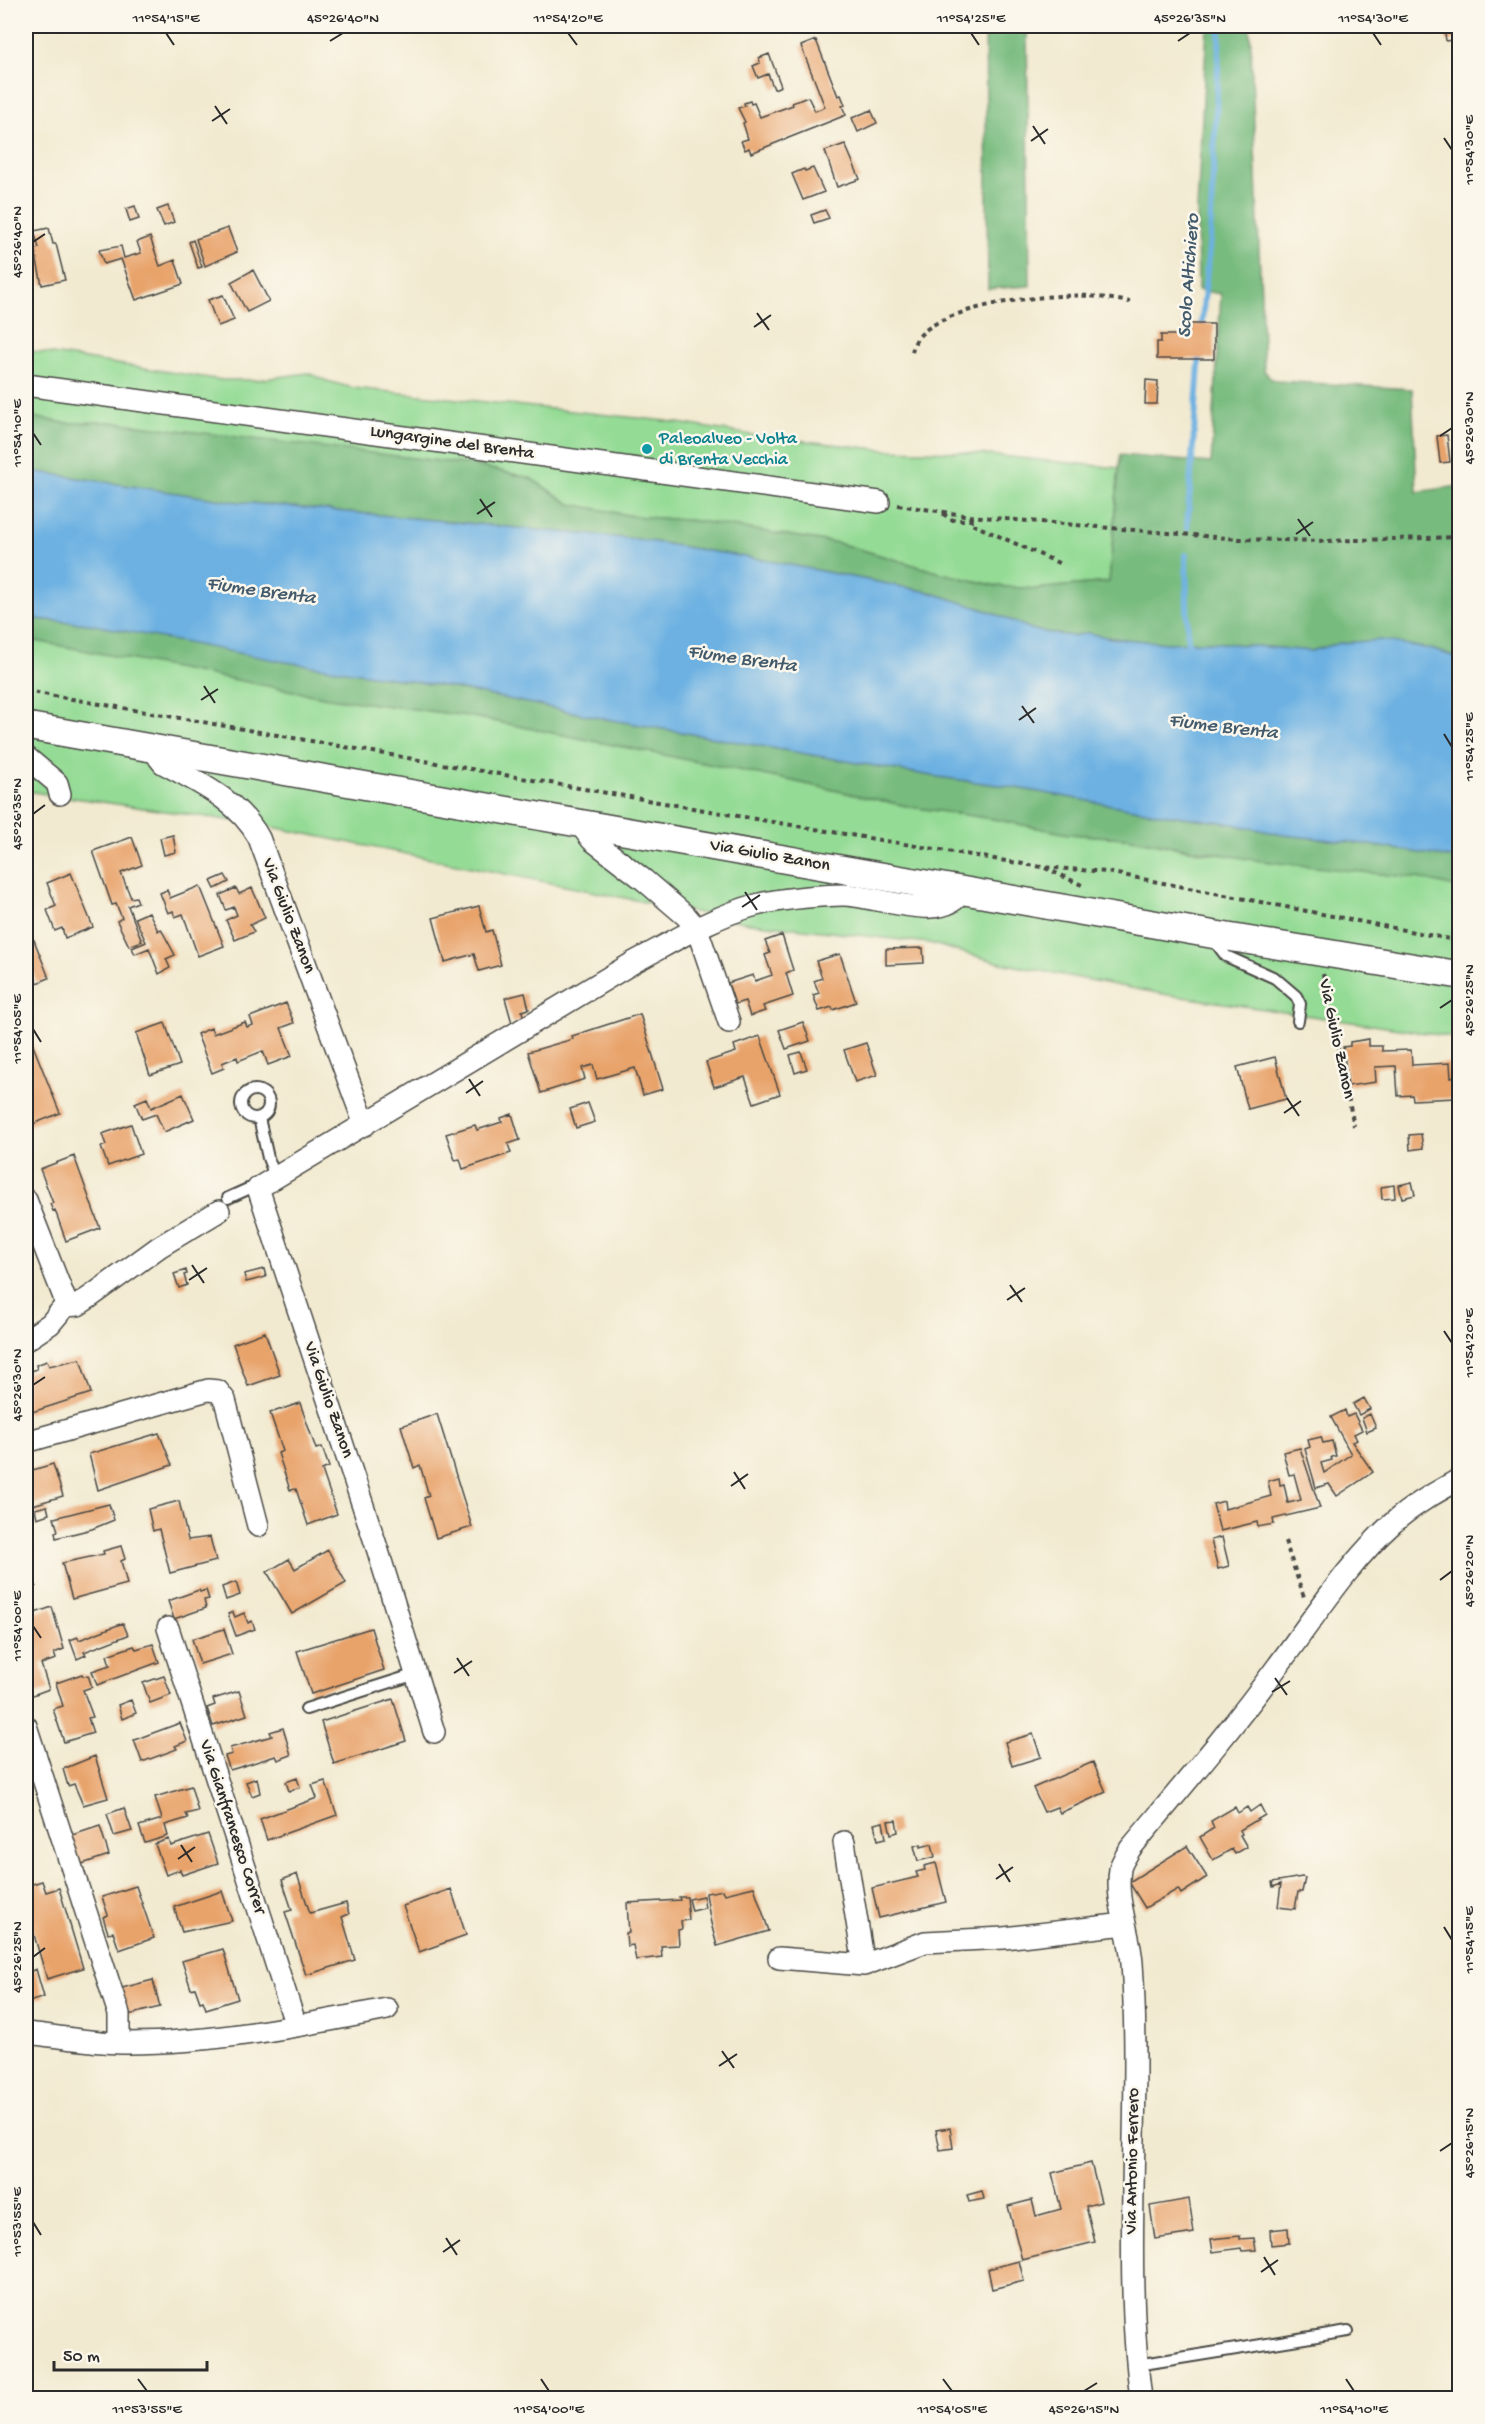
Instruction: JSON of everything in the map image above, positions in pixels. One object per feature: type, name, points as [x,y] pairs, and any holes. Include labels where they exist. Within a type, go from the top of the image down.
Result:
[{"type":"street","name":"Lungargine del Brenta","points":[[26,385],[879,502]]},
{"type":"street","name":"Via Giulio Zanon","points":[[26,726],[1216,935],[1460,975]]},
{"type":"street","name":"Via Giulio Zanon","points":[[160,750],[159,758],[163,763],[232,804],[255,831],[365,1125]]},
{"type":"street","points":[[26,757],[57,783],[60,794]]},
{"type":"street","points":[[579,823],[592,840],[671,903],[697,929],[729,1022]]},
{"type":"street","name":"Via Giulio Zanon","points":[[434,1732],[267,1182],[636,961],[697,929],[754,905],[843,895],[868,897],[921,909],[952,902],[962,890]]},
{"type":"street","points":[[26,1200],[64,1297],[64,1306],[58,1316],[26,1340]]},
{"type":"street","points":[[64,1306],[78,1305],[223,1205]]},
{"type":"street","points":[[26,1442],[208,1390],[218,1391],[225,1400],[258,1526]]},
{"type":"street","name":"Via Antonio Ferrero","points":[[1141,2398],[1133,2318],[1132,2260],[1135,2009],[1132,1960],[1120,1900],[1120,1867],[1130,1849],[1270,1676],[1311,1618],[1394,1522],[1427,1497],[1460,1479]]},
{"type":"street","name":"Via Gianfrancesco Correr","points":[[168,1628],[297,2026]]},
{"type":"street","points":[[26,1726],[119,2014],[119,2043]]},
{"type":"street","points":[[844,1842],[864,1965]]},
{"type":"street","points":[[779,1958],[864,1965],[925,1942],[1004,1938],[1125,1924]]},
{"type":"street","points":[[26,2033],[119,2043],[180,2041],[297,2026],[387,2009]]},
{"type":"lane","name":"Via Giulio Zanon","points":[[1216,935],[1217,945],[1226,956],[1275,978],[1296,996],[1300,1004],[1298,1021]]},
{"type":"lane","points":[[223,1205],[248,1189],[267,1182],[268,1158],[259,1118]]},
{"type":"lane","points":[[306,1709],[416,1674]]},
{"type":"lane","points":[[1137,2365],[1348,2331]]},
{"type":"path","points":[[912,352],[917,340],[932,326],[952,315],[988,305],[1078,296],[1130,302]]},
{"type":"path","points":[[879,502],[971,519],[983,517],[1199,536],[1325,541],[1460,537]]},
{"type":"path","points":[[971,519],[972,524],[1063,565]]},
{"type":"path","points":[[26,691],[761,820],[1042,867],[1107,872],[1460,941]]},
{"type":"path","name":"Via Giulio Zanon","points":[[1324,953],[1321,964],[1354,1126]]},
{"type":"path","points":[[1285,1541],[1311,1618]]},
{"type":"green space","points":[[985,26],[1027,26],[1030,286],[988,289]]},
{"type":"green space","points":[[1207,26],[1250,26],[1264,370],[1270,378],[1277,381],[1412,389],[1417,492],[1459,486],[1459,658],[1430,649],[1340,643],[1311,651],[1210,642],[1167,643],[1111,638],[1087,633],[1073,636],[1056,634],[1034,630],[988,611],[929,592],[770,561],[636,539],[229,501],[26,470],[26,416],[65,423],[111,422],[473,465],[530,478],[570,504],[633,516],[698,521],[838,543],[941,573],[997,586],[1035,589],[1109,582],[1120,455],[1211,463],[1221,294],[1198,290],[1197,209]]},
{"type":"green space","points":[[26,350],[222,380],[256,380],[308,373],[353,388],[666,421],[752,435],[886,450],[959,452],[1119,468],[1109,582],[1035,589],[997,586],[941,573],[838,543],[698,521],[633,516],[570,504],[530,478],[473,465],[111,422],[65,423],[26,416]]},
{"type":"green space","points":[[26,618],[89,624],[364,674],[444,686],[606,719],[938,777],[1228,823],[1283,835],[1351,842],[1459,859],[1459,888],[1417,878],[1261,861],[1126,838],[1069,834],[993,819],[911,807],[468,716],[329,698],[26,639]]},
{"type":"green space","points":[[26,639],[329,698],[468,716],[911,807],[993,819],[1069,834],[1126,838],[1200,852],[1417,878],[1459,887],[1459,1038],[1162,994],[1001,963],[929,943],[749,923],[262,825],[26,791]]},
{"type":"water","name":"Fiume Brenta","points":[[26,470],[229,501],[636,539],[770,561],[929,592],[988,611],[1034,630],[1056,634],[1073,636],[1087,633],[1111,638],[1167,643],[1210,642],[1311,651],[1340,643],[1381,640],[1430,649],[1459,658],[1459,859],[1351,842],[1283,835],[1228,823],[938,777],[606,719],[444,686],[280,661],[89,624],[26,618]]},
{"type":"building","points":[[1444,26],[1460,26],[1460,39],[1446,41]]},
{"type":"building","points":[[816,40],[838,96],[841,95],[845,105],[842,106],[846,115],[751,153],[749,148],[745,150],[741,141],[748,139],[743,123],[745,122],[738,108],[745,106],[744,103],[750,101],[751,104],[754,103],[760,117],[808,97],[815,111],[825,107],[801,46]]},
{"type":"building","points":[[769,54],[781,86],[774,89],[768,74],[758,78],[753,66],[760,63],[759,58]]},
{"type":"building","points":[[871,110],[877,123],[858,132],[852,118]]},
{"type":"building","points":[[845,144],[860,179],[837,187],[825,151]]},
{"type":"building","points":[[813,168],[824,192],[803,200],[792,174]]},
{"type":"building","points":[[135,206],[139,219],[130,222],[126,209]]},
{"type":"building","points":[[168,206],[174,222],[164,226],[157,210]]},
{"type":"building","points":[[825,210],[829,218],[814,223],[811,215]]},
{"type":"building","points":[[49,228],[53,244],[56,244],[65,280],[42,285],[35,249],[39,248],[34,231]]},
{"type":"building","points":[[228,228],[237,252],[205,266],[196,239]]},
{"type":"building","points":[[150,237],[160,266],[175,260],[183,284],[136,300],[121,259],[104,264],[99,250],[121,246],[124,258],[141,253],[137,242]]},
{"type":"building","points":[[193,240],[202,267],[198,268],[189,242]]},
{"type":"building","points":[[253,270],[269,301],[247,312],[231,282]]},
{"type":"building","points":[[223,295],[234,320],[218,326],[208,300]]},
{"type":"building","points":[[1182,324],[1214,324],[1214,359],[1157,359],[1157,342],[1161,342],[1161,335],[1182,335]]},
{"type":"building","points":[[1146,380],[1158,381],[1157,404],[1145,404]]},
{"type":"building","points":[[1447,435],[1450,462],[1440,463],[1437,436]]},
{"type":"building","points":[[173,835],[176,852],[164,855],[160,838]]},
{"type":"building","points":[[132,837],[142,865],[121,873],[131,898],[136,897],[138,902],[128,906],[142,941],[129,946],[117,921],[122,918],[116,904],[112,905],[93,851]]},
{"type":"building","points":[[71,873],[93,927],[65,938],[62,928],[55,931],[47,910],[56,906],[47,883]]},
{"type":"building","points":[[225,875],[229,882],[215,889],[211,881]]},
{"type":"building","points":[[200,886],[224,946],[198,956],[183,914],[175,917],[173,911],[168,913],[160,893],[167,890],[170,898]]},
{"type":"building","points":[[236,888],[239,894],[252,888],[265,918],[250,925],[254,932],[235,940],[226,920],[237,915],[234,907],[226,910],[220,895]]},
{"type":"building","points":[[479,906],[486,932],[492,930],[501,965],[479,971],[474,954],[445,962],[433,918]]},
{"type":"building","points":[[149,912],[158,931],[161,929],[175,955],[166,959],[170,968],[159,974],[149,948],[135,954],[132,948],[146,942],[135,918]]},
{"type":"building","points":[[782,935],[793,970],[786,973],[793,996],[763,1006],[765,1011],[750,1016],[745,1001],[735,1004],[728,983],[753,975],[755,981],[772,975],[765,955],[770,953],[765,941]]},
{"type":"building","points":[[34,940],[49,978],[37,983],[26,954],[26,943]]},
{"type":"building","points":[[923,948],[924,963],[886,965],[886,949]]},
{"type":"building","points":[[840,954],[856,1002],[833,1010],[832,1007],[819,1011],[813,995],[819,993],[814,981],[822,978],[816,961]]},
{"type":"building","points":[[525,993],[529,1009],[522,1011],[524,1020],[512,1023],[505,998]]},
{"type":"building","points":[[286,1003],[294,1023],[281,1028],[292,1056],[268,1065],[263,1051],[238,1061],[237,1057],[222,1063],[224,1068],[212,1073],[197,1034],[211,1028],[213,1034],[245,1022],[247,1027],[253,1025],[250,1017]]},
{"type":"building","points":[[640,1014],[663,1089],[643,1095],[635,1068],[597,1079],[593,1065],[582,1068],[585,1079],[541,1093],[528,1052],[573,1039],[572,1036]]},
{"type":"building","points":[[803,1022],[810,1041],[786,1049],[779,1030]]},
{"type":"building","points":[[165,1023],[180,1065],[150,1075],[136,1033]]},
{"type":"building","points":[[760,1036],[780,1094],[754,1103],[745,1077],[714,1087],[706,1062],[736,1052],[734,1045]]},
{"type":"building","points":[[1369,1039],[1369,1046],[1382,1046],[1382,1051],[1411,1050],[1412,1065],[1450,1063],[1451,1078],[1455,1077],[1456,1098],[1413,1100],[1412,1095],[1398,1096],[1396,1066],[1375,1067],[1376,1082],[1348,1086],[1343,1047],[1350,1046],[1350,1042]]},
{"type":"building","points":[[32,1043],[60,1113],[26,1127],[26,1046]]},
{"type":"building","points":[[866,1043],[877,1075],[855,1082],[844,1050]]},
{"type":"building","points":[[801,1052],[807,1069],[795,1073],[790,1055]]},
{"type":"building","points":[[1275,1057],[1286,1099],[1248,1109],[1237,1067]]},
{"type":"building","points":[[183,1094],[194,1119],[164,1132],[156,1114],[142,1119],[135,1103],[147,1098],[151,1108]]},
{"type":"building","points":[[588,1103],[595,1122],[576,1128],[570,1109]]},
{"type":"building","points":[[512,1114],[520,1140],[508,1144],[511,1153],[463,1169],[460,1159],[455,1160],[446,1134],[475,1125],[477,1130],[502,1122],[501,1118]]},
{"type":"building","points":[[131,1124],[141,1154],[108,1166],[101,1147],[106,1145],[102,1134]]},
{"type":"building","points":[[1421,1134],[1423,1148],[1410,1150],[1409,1135]]},
{"type":"building","points":[[74,1156],[100,1228],[66,1241],[55,1210],[53,1211],[50,1204],[53,1203],[40,1169]]},
{"type":"building","points":[[1412,1182],[1415,1195],[1402,1198],[1399,1185]]},
{"type":"building","points":[[1394,1185],[1395,1198],[1382,1199],[1381,1187]]},
{"type":"building","points":[[264,1269],[266,1277],[246,1282],[244,1274]]},
{"type":"building","points":[[186,1270],[187,1274],[184,1275],[187,1285],[179,1288],[174,1274]]},
{"type":"building","points":[[265,1332],[280,1375],[248,1386],[233,1344]]},
{"type":"building","points":[[80,1359],[91,1393],[26,1414],[26,1373],[37,1369],[36,1365],[47,1361],[49,1366]]},
{"type":"building","points":[[1364,1398],[1370,1409],[1359,1415],[1353,1404]]},
{"type":"building","points":[[300,1403],[316,1449],[322,1447],[329,1467],[322,1470],[337,1514],[308,1525],[296,1489],[290,1490],[278,1453],[283,1451],[270,1413]]},
{"type":"building","points":[[1345,1410],[1347,1417],[1354,1414],[1362,1430],[1354,1434],[1357,1440],[1352,1442],[1373,1472],[1337,1496],[1329,1484],[1316,1488],[1305,1449],[1310,1447],[1308,1440],[1321,1437],[1323,1443],[1332,1441],[1336,1456],[1331,1457],[1332,1460],[1321,1463],[1324,1473],[1351,1454],[1331,1417]]},
{"type":"building","points":[[437,1414],[472,1527],[436,1538],[424,1498],[429,1496],[420,1465],[414,1468],[401,1426]]},
{"type":"building","points":[[1370,1414],[1376,1428],[1367,1432],[1362,1418]]},
{"type":"building","points":[[159,1433],[172,1465],[98,1490],[89,1454]]},
{"type":"building","points":[[1300,1448],[1320,1508],[1273,1519],[1274,1524],[1258,1527],[1257,1522],[1220,1531],[1213,1504],[1224,1501],[1225,1509],[1271,1496],[1268,1481],[1279,1478],[1280,1485],[1284,1484],[1288,1503],[1301,1500],[1294,1474],[1289,1475],[1283,1452]]},
{"type":"building","points":[[53,1464],[63,1496],[26,1507],[26,1472]]},
{"type":"building","points":[[179,1501],[188,1540],[210,1537],[216,1561],[170,1573],[159,1529],[153,1531],[148,1509]]},
{"type":"building","points":[[109,1504],[114,1520],[92,1529],[56,1538],[55,1532],[58,1531],[54,1518]]},
{"type":"building","points":[[47,1506],[49,1514],[37,1518],[35,1509]]},
{"type":"building","points":[[1222,1537],[1229,1566],[1218,1569],[1211,1540]]},
{"type":"building","points":[[121,1546],[125,1559],[121,1561],[127,1584],[72,1599],[62,1563],[104,1554],[103,1551]]},
{"type":"building","points":[[328,1550],[346,1583],[292,1614],[267,1572],[289,1559],[295,1569]]},
{"type":"building","points":[[26,1555],[36,1586],[26,1590]]},
{"type":"building","points":[[236,1582],[240,1595],[226,1600],[222,1587]]},
{"type":"building","points":[[199,1590],[200,1592],[206,1590],[209,1599],[204,1600],[206,1608],[174,1619],[168,1601]]},
{"type":"building","points":[[52,1607],[64,1649],[54,1653],[56,1659],[41,1664],[49,1689],[30,1696],[28,1691],[26,1692],[26,1616]]},
{"type":"building","points":[[233,1612],[235,1617],[244,1613],[248,1623],[252,1621],[255,1629],[236,1636],[228,1614]]},
{"type":"building","points":[[123,1623],[128,1635],[84,1652],[86,1655],[77,1659],[70,1640],[78,1637],[79,1640]]},
{"type":"building","points":[[371,1628],[384,1670],[311,1694],[297,1651]]},
{"type":"building","points":[[224,1629],[232,1654],[200,1664],[192,1639]]},
{"type":"building","points":[[153,1644],[159,1662],[97,1685],[92,1671],[110,1665],[107,1655],[134,1646],[136,1649]]},
{"type":"building","points":[[82,1674],[83,1676],[88,1675],[92,1687],[83,1690],[93,1717],[88,1718],[93,1733],[64,1742],[53,1709],[63,1706],[56,1683]]},
{"type":"building","points":[[164,1676],[171,1695],[150,1703],[143,1683]]},
{"type":"building","points":[[239,1691],[247,1715],[213,1726],[207,1708],[215,1705],[213,1699]]},
{"type":"building","points":[[393,1699],[406,1741],[334,1764],[321,1722]]},
{"type":"building","points":[[131,1700],[136,1713],[122,1719],[118,1705]]},
{"type":"building","points":[[180,1723],[187,1741],[175,1746],[177,1749],[142,1762],[134,1740]]},
{"type":"building","points":[[283,1728],[291,1755],[278,1760],[276,1756],[230,1770],[225,1756],[232,1754],[230,1748],[272,1736],[270,1732]]},
{"type":"building","points":[[1033,1734],[1041,1757],[1012,1766],[1005,1742]]},
{"type":"building","points":[[95,1756],[108,1798],[83,1805],[74,1784],[68,1786],[63,1769]]},
{"type":"building","points":[[1093,1762],[1106,1792],[1060,1813],[1057,1807],[1044,1812],[1033,1788]]},
{"type":"building","points":[[257,1778],[260,1793],[252,1796],[246,1782]]},
{"type":"building","points":[[297,1778],[300,1787],[289,1791],[286,1782]]},
{"type":"building","points":[[325,1781],[337,1815],[267,1840],[260,1819],[317,1798],[312,1785]]},
{"type":"building","points":[[191,1786],[198,1811],[186,1814],[188,1818],[165,1825],[168,1836],[145,1843],[139,1826],[162,1819],[155,1797]]},
{"type":"building","points":[[1260,1805],[1265,1815],[1240,1830],[1242,1834],[1240,1835],[1247,1847],[1235,1854],[1232,1849],[1213,1860],[1200,1837],[1214,1828],[1211,1821],[1235,1807],[1238,1813],[1247,1807],[1250,1812]]},
{"type":"building","points":[[124,1808],[132,1831],[114,1836],[107,1814]]},
{"type":"building","points":[[896,1820],[898,1832],[891,1834],[888,1821]]},
{"type":"building","points":[[883,1822],[886,1838],[878,1840],[874,1824]]},
{"type":"building","points":[[100,1826],[109,1855],[76,1866],[66,1837]]},
{"type":"building","points":[[208,1834],[218,1863],[182,1875],[180,1870],[166,1875],[155,1844],[169,1839],[171,1846]]},
{"type":"building","points":[[921,1844],[921,1847],[932,1844],[935,1857],[918,1861],[914,1846]]},
{"type":"building","points":[[1187,1846],[1207,1877],[1181,1894],[1178,1889],[1145,1908],[1129,1882]]},
{"type":"building","points":[[936,1863],[946,1902],[879,1918],[872,1888],[918,1877],[916,1872],[925,1870],[924,1866]]},
{"type":"building","points":[[297,1874],[310,1913],[346,1903],[349,1914],[342,1917],[355,1960],[306,1975],[285,1912],[292,1910],[282,1880]]},
{"type":"building","points":[[1305,1878],[1302,1892],[1298,1892],[1295,1909],[1278,1907],[1281,1884],[1273,1887],[1272,1882]]},
{"type":"building","points":[[42,1881],[46,1892],[59,1888],[83,1968],[47,1979],[26,1908],[26,1886]]},
{"type":"building","points":[[136,1886],[154,1938],[119,1950],[113,1932],[108,1933],[103,1917],[108,1915],[102,1897]]},
{"type":"building","points":[[754,1887],[769,1931],[717,1946],[706,1893],[723,1890],[725,1894]]},
{"type":"building","points":[[451,1889],[466,1935],[419,1952],[403,1906]]},
{"type":"building","points":[[222,1891],[232,1921],[182,1932],[174,1907]]},
{"type":"building","points":[[703,1896],[705,1908],[692,1911],[689,1899]]},
{"type":"building","points":[[679,1897],[687,1897],[689,1920],[681,1921],[682,1929],[678,1930],[679,1945],[661,1946],[662,1957],[636,1960],[633,1945],[627,1946],[626,1933],[629,1933],[627,1903],[680,1900]]},
{"type":"building","points":[[223,1949],[238,1999],[206,2009],[203,2001],[200,2002],[195,1988],[191,1989],[182,1961]]},
{"type":"building","points":[[36,1969],[44,1997],[26,2003],[26,1973]]},
{"type":"building","points":[[153,1980],[160,2007],[124,2016],[118,1989]]},
{"type":"building","points":[[950,2128],[953,2148],[940,2150],[936,2130]]},
{"type":"building","points":[[1091,2163],[1101,2202],[1086,2206],[1095,2242],[1022,2260],[1008,2206],[1032,2200],[1036,2216],[1061,2209],[1052,2173]]},
{"type":"building","points":[[982,2191],[984,2199],[969,2202],[967,2195]]},
{"type":"building","points":[[1189,2199],[1194,2233],[1155,2239],[1150,2206]]},
{"type":"building","points":[[1288,2228],[1289,2243],[1271,2245],[1270,2230]]},
{"type":"building","points":[[1240,2236],[1240,2239],[1254,2238],[1256,2250],[1242,2251],[1241,2248],[1213,2252],[1211,2239]]},
{"type":"building","points":[[1019,2261],[1024,2281],[992,2289],[988,2269]]},
{"type":"waterway","name":"Scolo Altichiero","points":[[1201,330],[1210,238],[1220,26]]},
{"type":"waterway","name":"Scolo Altichiero","points":[[1187,528],[1200,352]]},
{"type":"waterway","name":"Scolo Altichiero","points":[[1186,555],[1188,650]]},
{"type":"place","name":"Paleoalveo - Volta di Brenta Vecchia","points":[[647,449]]}]
